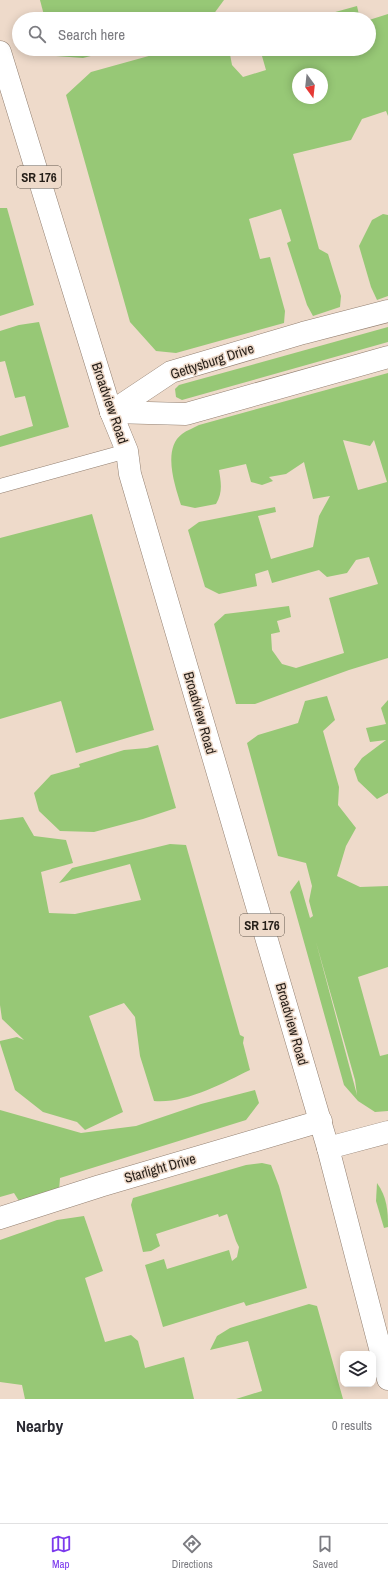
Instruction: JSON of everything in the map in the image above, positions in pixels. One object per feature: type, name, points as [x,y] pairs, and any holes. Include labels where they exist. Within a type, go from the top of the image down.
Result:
[{"type":"main road","name":"Broadview Road","points":[[0,52],[111,412],[127,451],[130,474],[328,1148],[388,1379]]},
{"type":"main road","name":"Gettysburg Drive","points":[[111,412],[171,372],[303,333],[388,311]]},
{"type":"main road","points":[[111,412],[186,414],[388,356]]},
{"type":"main road","name":"Starlight Drive","points":[[0,1218],[100,1186],[320,1122]]},
{"type":"main road","points":[[328,1148],[388,1132]]},
{"type":"lane","points":[[0,486],[127,451]]},
{"type":"green space","points":[[40,0],[224,0],[215,12],[43,12]]},
{"type":"green space","points":[[357,6],[358,12],[335,12]]},
{"type":"green space","points":[[388,14],[388,116],[386,111],[362,119],[351,140],[293,154],[319,249],[328,254],[341,296],[340,307],[313,316],[307,305],[287,243],[291,241],[281,209],[249,219],[260,259],[270,257],[285,311],[284,323],[176,353],[156,351],[130,322],[66,95],[91,72],[149,56],[230,56],[232,65],[243,77],[266,70],[262,56],[376,56],[376,18]]},
{"type":"green space","points":[[56,56],[91,56],[83,58]]},
{"type":"green space","points":[[0,208],[7,208],[34,305],[0,316]]},
{"type":"green space","points":[[383,214],[388,215],[388,296],[377,300],[371,287],[359,246],[372,220]]},
{"type":"green space","points":[[39,322],[69,427],[0,447],[0,436],[33,426],[25,396],[15,398],[5,361],[0,362],[0,331],[19,325]]},
{"type":"green space","points":[[388,327],[388,342],[182,400],[176,397],[175,389],[179,385]]},
{"type":"green space","points":[[388,373],[388,658],[349,670],[255,704],[236,704],[214,624],[225,614],[289,606],[291,617],[277,621],[280,632],[271,634],[272,650],[282,664],[296,668],[344,653],[329,598],[378,584],[369,557],[356,560],[347,573],[327,577],[319,570],[272,583],[268,570],[255,574],[257,586],[219,594],[205,587],[188,530],[199,522],[275,507],[276,512],[258,516],[271,559],[313,547],[319,516],[330,496],[313,499],[304,462],[286,474],[269,477],[273,481],[262,485],[251,482],[246,464],[219,470],[221,491],[216,504],[195,508],[181,505],[173,478],[171,458],[173,449],[176,441],[182,434],[199,425]],"holes":[[[343,440],[370,446],[374,440],[387,482],[358,490]]]},
{"type":"green space","points":[[92,514],[154,730],[76,753],[61,701],[0,719],[0,538]]},
{"type":"green space","points":[[327,696],[335,720],[323,731],[339,787],[338,805],[356,828],[346,846],[337,876],[360,887],[388,886],[388,967],[358,977],[380,1056],[388,1054],[388,1111],[375,1112],[358,1101],[344,1085],[290,892],[299,880],[310,918],[313,916],[309,901],[312,886],[306,863],[278,856],[247,743],[258,735],[298,723],[305,701]],"holes":[[[316,942],[355,1080],[357,1095]]]},
{"type":"green space","points":[[388,700],[388,793],[377,799],[358,781],[354,769],[362,758],[386,740],[370,742],[366,728],[386,724],[381,708]]},
{"type":"green space","points":[[158,745],[176,808],[143,819],[94,832],[60,831],[39,811],[34,793],[51,775],[80,767],[79,764],[124,750],[147,748]]},
{"type":"green space","points":[[23,817],[34,836],[66,840],[73,863],[41,872],[49,913],[75,914],[141,900],[130,864],[59,883],[72,868],[170,844],[186,845],[240,1035],[244,1037],[243,1043],[250,1070],[204,1092],[178,1099],[154,1101],[140,1056],[135,1017],[124,1003],[89,1016],[123,1112],[85,1130],[77,1122],[43,1112],[15,1090],[0,1043],[0,1041],[17,1037],[24,1040],[2,1019],[0,1005],[0,820]]},
{"type":"green space","points":[[255,1090],[259,1103],[246,1120],[60,1178],[58,1204],[19,1201],[14,1193],[0,1197],[0,1110],[81,1133],[136,1126],[201,1104]]},
{"type":"green space","points":[[262,1163],[271,1165],[279,1186],[307,1288],[246,1306],[244,1302],[163,1327],[145,1265],[164,1259],[167,1269],[229,1250],[232,1261],[237,1257],[239,1247],[227,1214],[219,1217],[218,1214],[156,1234],[160,1246],[151,1251],[143,1252],[131,1205],[133,1198],[246,1165]]},
{"type":"green space","points":[[377,1183],[385,1199],[387,1210],[388,1227],[384,1228],[376,1201]]},
{"type":"green space","points":[[84,1216],[103,1271],[85,1278],[105,1342],[131,1335],[138,1341],[145,1368],[184,1357],[194,1399],[25,1399],[22,1385],[0,1382],[0,1240],[57,1220]]},
{"type":"green space","points":[[309,1304],[317,1306],[343,1399],[236,1399],[262,1391],[248,1341],[210,1350],[217,1336],[230,1328]]}]
